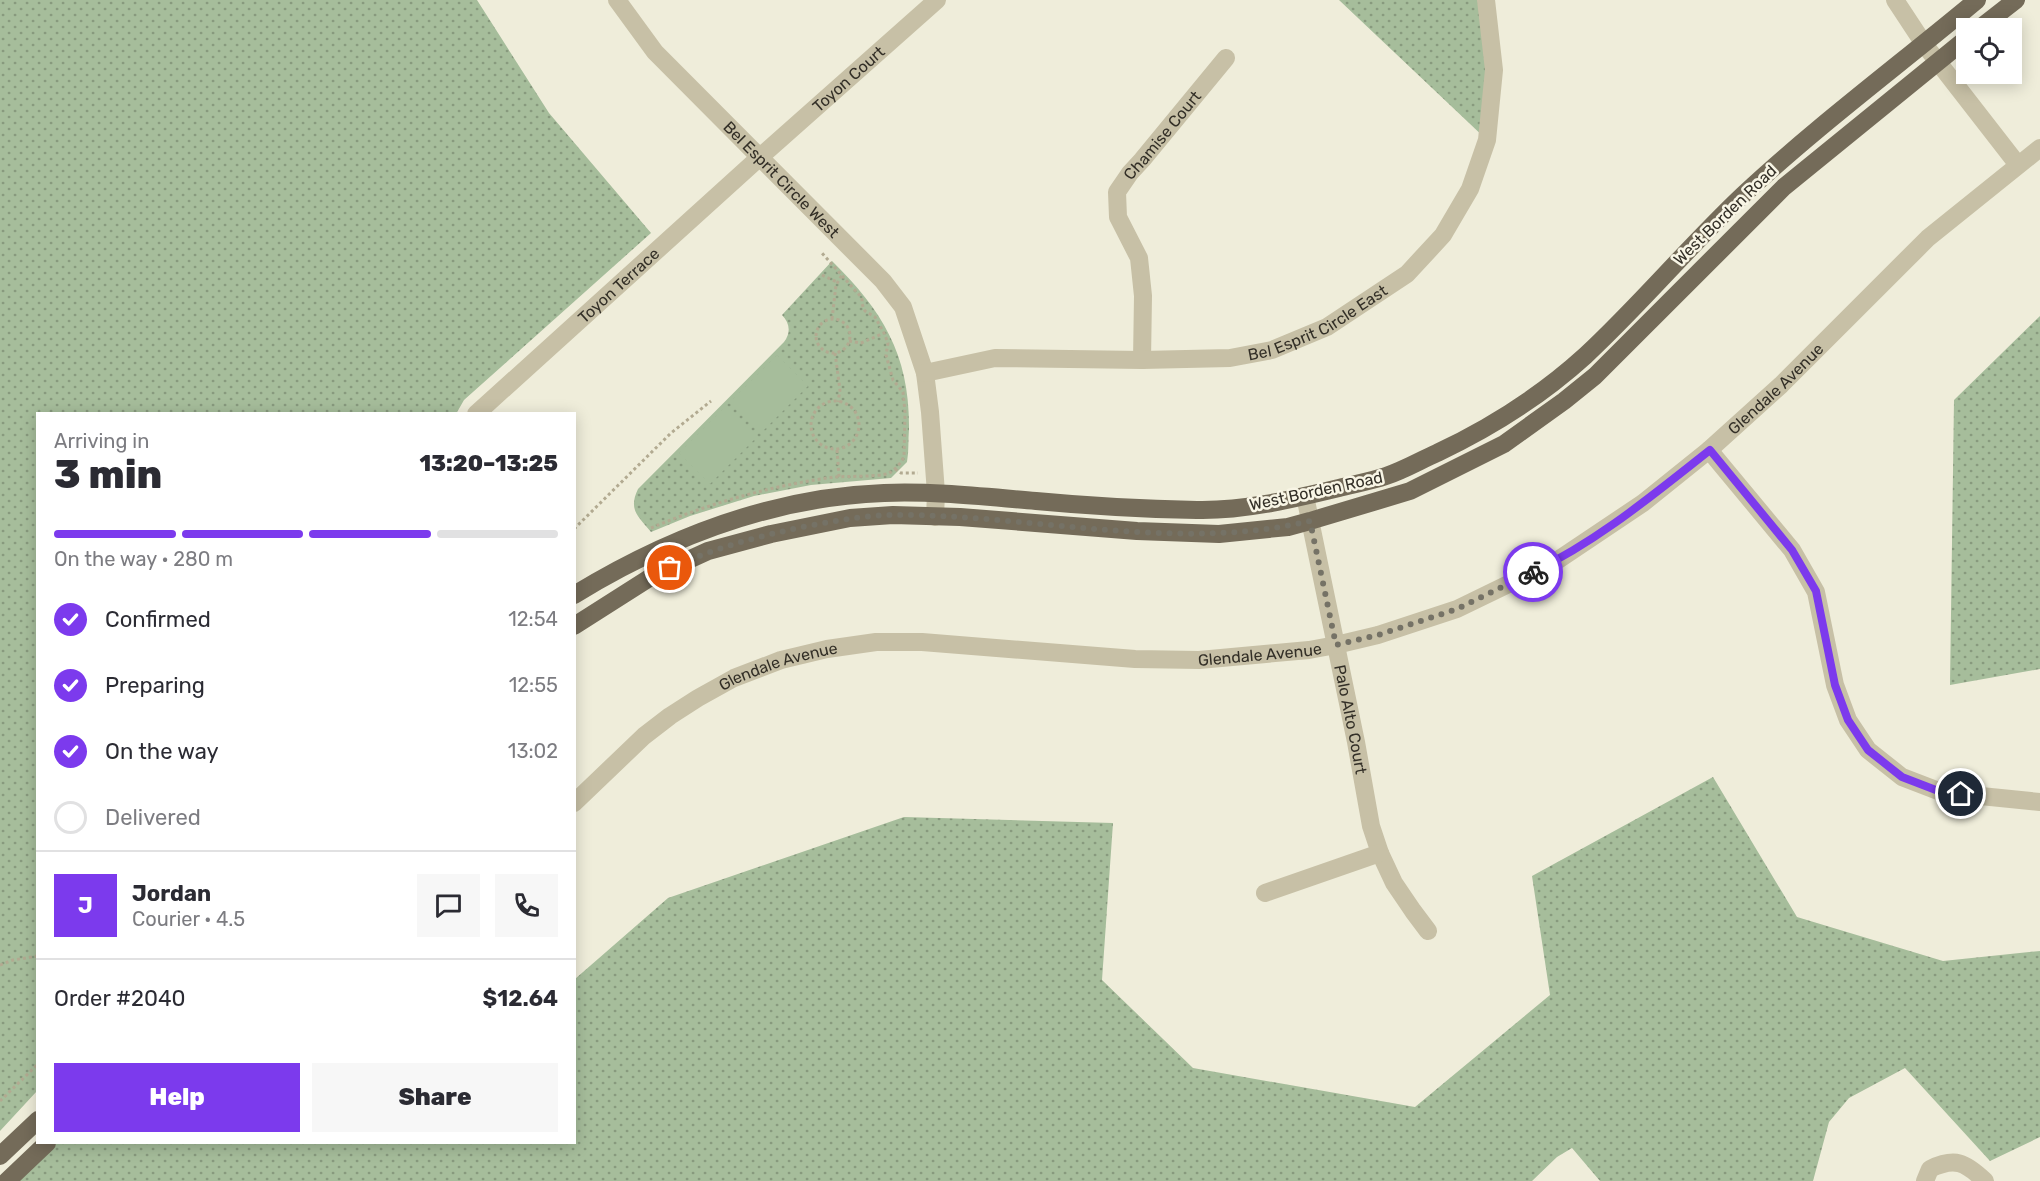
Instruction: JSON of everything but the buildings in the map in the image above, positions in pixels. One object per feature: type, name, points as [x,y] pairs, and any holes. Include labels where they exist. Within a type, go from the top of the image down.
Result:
[{"type":"main road","name":"West Borden Road","points":[[576,594],[660,547],[708,528],[768,510],[850,495],[936,493],[1042,502],[1200,510],[1236,508],[1305,496],[1388,475],[1493,424],[1544,389],[1583,358],[1699,238],[1788,154],[1977,0]]},
{"type":"main road","points":[[1993,18],[2016,0]]},
{"type":"main road","name":"West Borden Road","points":[[576,625],[651,577],[708,551],[771,534],[850,518],[893,515],[1219,534],[1288,527],[1410,491],[1504,444],[1595,376],[1784,187],[1956,47]]},
{"type":"main road","points":[[0,1156],[36,1122]]},
{"type":"main road","points":[[7,1181],[46,1144]]},
{"type":"street","name":"Bel Esprit Circle West","points":[[617,0],[655,52],[883,280],[903,307],[925,373],[930,412],[936,517]]},
{"type":"street","name":"Toyon Court","points":[[760,157],[937,0]]},
{"type":"street","name":"Bel Esprit Circle East","points":[[925,373],[995,358],[1142,360],[1230,358],[1272,350],[1327,327],[1407,274],[1443,235],[1470,189],[1487,140],[1494,70],[1486,0]]},
{"type":"street","points":[[1895,0],[1924,44],[2018,165]]},
{"type":"street","name":"Chamise Court","points":[[1142,360],[1143,296],[1139,258],[1118,217],[1117,192],[1130,172],[1227,58]]},
{"type":"street","name":"Glendale Avenue","points":[[576,801],[644,736],[699,698],[734,678],[781,660],[827,649],[876,642],[922,642],[1135,659],[1199,660],[1309,650],[1336,645],[1378,635],[1457,609],[1558,560],[1643,503],[1710,450],[1781,385],[1928,238],[2040,148]]},
{"type":"street","name":"Toyon Terrace","points":[[478,412],[760,157]]},
{"type":"street","points":[[1710,450],[1792,550],[1816,591],[1835,685],[1848,720],[1868,750],[1902,777],[1941,792],[2040,802]]},
{"type":"street","name":"Palo Alto Court","points":[[1305,496],[1371,826],[1394,883],[1428,931]]},
{"type":"street","points":[[1265,893],[1380,853]]},
{"type":"street","points":[[1925,1181],[1930,1169],[1944,1162],[1963,1163],[1984,1181]]},
{"type":"path","points":[[651,528],[716,503],[758,491],[840,477],[888,473],[903,458],[905,412],[903,392],[893,380],[886,355],[888,343],[875,317],[865,311],[862,298],[821,252]]},
{"type":"path","points":[[822,275],[837,282]]},
{"type":"path","points":[[832,319],[837,282],[842,275]]},
{"type":"path","points":[[832,319],[840,320],[850,333],[849,341],[843,349],[835,352],[823,349],[816,337],[820,324],[832,319]]},
{"type":"path","points":[[849,341],[861,343],[884,333]]},
{"type":"path","points":[[835,352],[840,390],[838,402]]},
{"type":"path","points":[[576,527],[671,433],[711,401]]},
{"type":"path","points":[[828,402],[846,404],[854,410],[859,425],[857,435],[852,442],[837,450],[820,445],[813,435],[811,425],[812,418],[820,407],[828,402]]},
{"type":"path","points":[[837,450],[840,477]]},
{"type":"path","points":[[0,965],[13,960],[36,956]]},
{"type":"path","points":[[0,1101],[36,1066]]},
{"type":"green space","points":[[0,0],[477,0],[549,113],[651,233],[464,400],[457,412],[36,412],[36,1092],[0,1131]]},
{"type":"green space","points":[[1339,0],[1486,0],[1487,140]]},
{"type":"green space","points":[[832,261],[866,298],[890,336],[899,357],[908,403],[907,462],[891,478],[811,485],[754,496],[690,516],[651,532],[634,508],[638,489],[784,342],[789,328],[782,315]]},
{"type":"green space","points":[[2040,316],[2040,669],[1950,685],[1954,400]]},
{"type":"green space","points":[[777,355],[808,386],[762,432],[731,401]]},
{"type":"green space","points":[[725,407],[756,438],[710,484],[679,453]]},
{"type":"green space","points":[[1713,777],[1797,917],[1943,961],[2040,951],[2040,1137],[1990,1161],[1905,1068],[1849,1098],[1829,1122],[1813,1181],[1600,1181],[1572,1148],[1557,1157],[1532,1181],[11,1181],[53,1144],[576,1144],[576,978],[668,898],[904,817],[1113,823],[1102,980],[1193,1068],[1415,1107],[1550,995],[1532,876]]},
{"type":"way so far","points":[[670,568],[708,551],[771,534],[850,518],[893,515],[1219,534],[1288,527],[1310,521],[1336,645],[1378,635],[1457,609],[1533,572]]},
{"type":"route","points":[[1533,572],[1558,560],[1643,503],[1710,450],[1792,550],[1816,591],[1835,685],[1848,720],[1868,750],[1902,777],[1941,792],[1961,794]]}]
